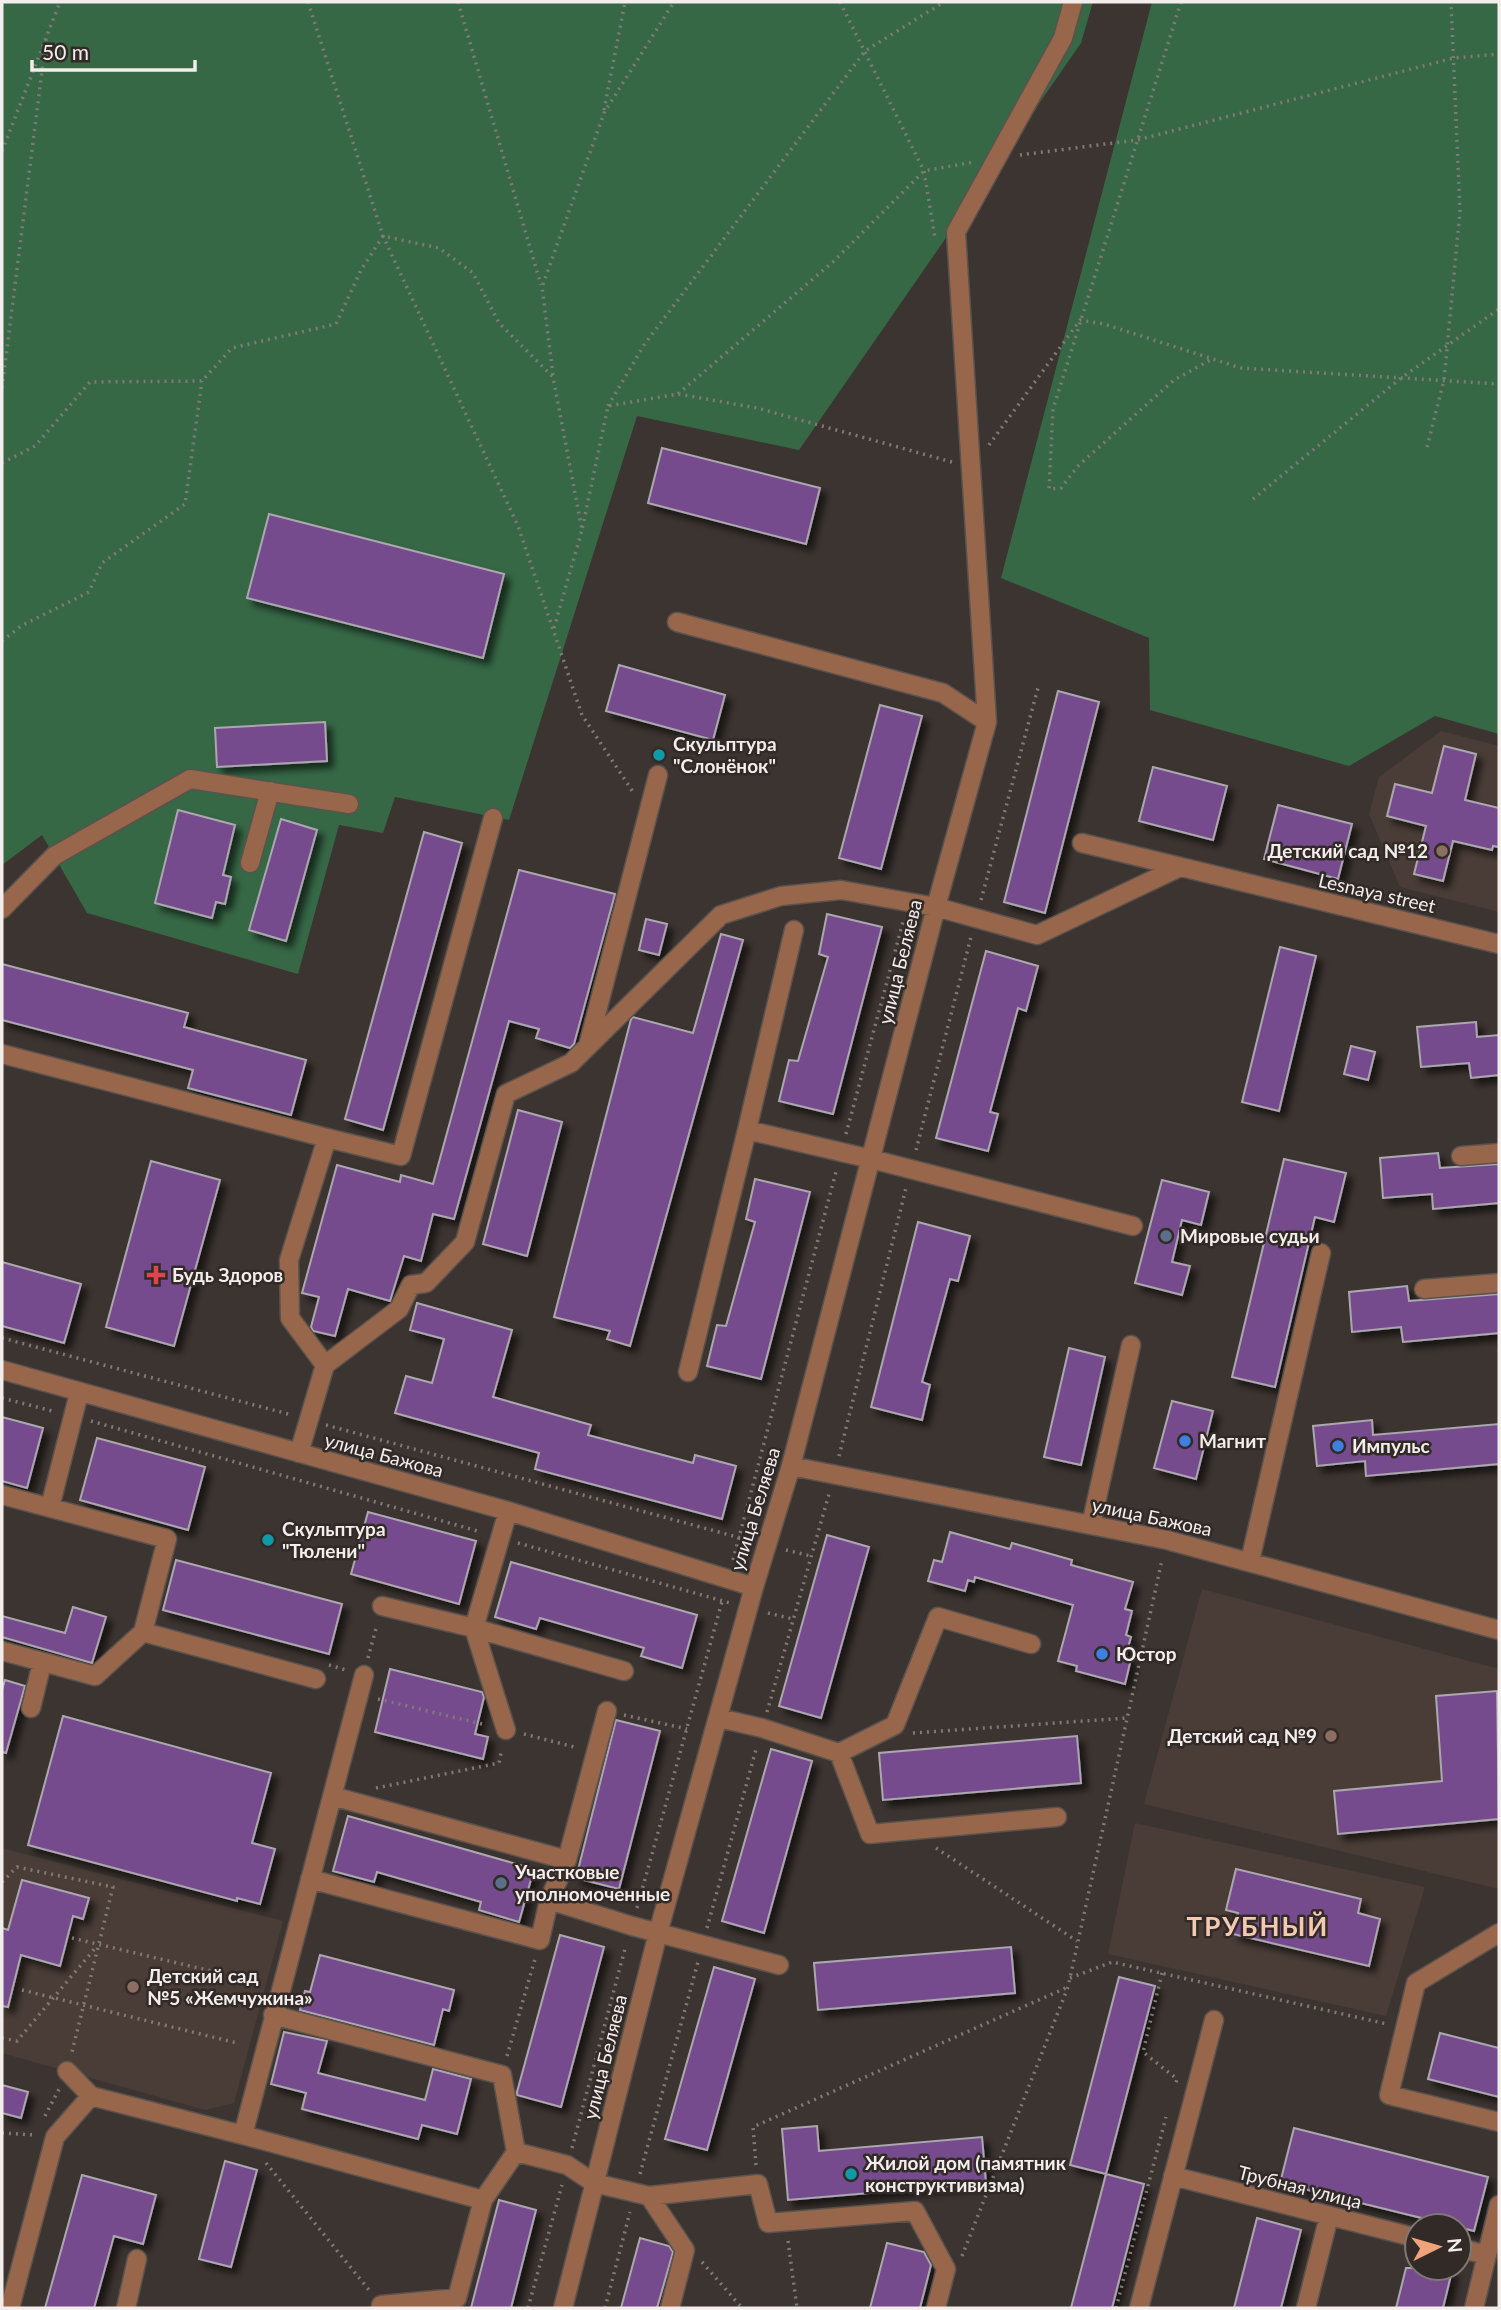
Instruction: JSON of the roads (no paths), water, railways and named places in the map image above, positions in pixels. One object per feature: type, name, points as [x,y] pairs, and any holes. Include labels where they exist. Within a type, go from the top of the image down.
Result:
[{"type":"street","name":"улица Беляева","points":[[563,2308],[658,1933],[748,1608],[791,1466],[936,907],[988,722],[956,232],[1063,37],[1073,2]]},
{"type":"street","points":[[677,622],[943,693],[988,722]]},
{"type":"street","points":[[588,1046],[658,775]]},
{"type":"street","points":[[2,909],[54,856],[190,779],[349,804]]},
{"type":"street","points":[[250,863],[270,792]]},
{"type":"street","points":[[2,1054],[401,1156],[493,818]]},
{"type":"street","name":"Lesnaya street","points":[[1082,842],[1499,944]]},
{"type":"street","points":[[299,1454],[307,1419],[325,1365],[399,1309],[411,1285],[426,1283],[465,1242],[506,1094],[571,1063],[721,915],[782,896],[841,890],[936,907],[1037,935],[1180,867]]},
{"type":"street","points":[[688,1372],[794,930]]},
{"type":"street","points":[[747,1130],[871,1158],[1133,1226]]},
{"type":"street","points":[[325,1365],[290,1318],[289,1261],[327,1138]]},
{"type":"street","points":[[1461,1156],[1499,1153]]},
{"type":"street","points":[[1250,1561],[1321,1253]]},
{"type":"street","points":[[1424,1289],[1499,1283]]},
{"type":"street","points":[[1091,1525],[1131,1345]]},
{"type":"street","name":"улица Бажова","points":[[2,1370],[508,1511],[754,1587]]},
{"type":"street","points":[[50,1507],[79,1393]]},
{"type":"street","name":"улица Бажова","points":[[791,1466],[1167,1540],[1499,1630]]},
{"type":"street","points":[[2,1494],[167,1539],[143,1632],[95,1676],[2,1651]]},
{"type":"street","points":[[506,1730],[474,1628],[508,1511]]},
{"type":"street","points":[[382,1606],[474,1628],[624,1671]]},
{"type":"street","points":[[719,1718],[762,1728],[839,1753],[895,1725],[938,1617],[1031,1644]]},
{"type":"street","points":[[143,1632],[321,1672]]},
{"type":"street","points":[[31,1708],[42,1663]]},
{"type":"street","points":[[243,2135],[364,1675]]},
{"type":"street","points":[[310,1879],[540,1940],[549,1900],[567,1860],[607,1711]]},
{"type":"street","points":[[839,1753],[870,1834],[1057,1817]]},
{"type":"street","points":[[332,1796],[567,1860]]},
{"type":"street","points":[[549,1900],[632,1926],[779,1965]]},
{"type":"street","points":[[1499,1933],[1416,1983],[1389,2095],[1499,2122]]},
{"type":"street","points":[[273,2015],[502,2075],[516,2152],[483,2200],[457,2298],[381,2305]]},
{"type":"street","points":[[1139,2308],[1214,2020]]},
{"type":"street","points":[[67,2071],[91,2096],[483,2200]]},
{"type":"street","points":[[10,2308],[54,2137],[91,2096]]},
{"type":"street","points":[[516,2152],[567,2165],[594,2183],[642,2195],[758,2184],[768,2223],[915,2211],[946,2269],[936,2308]]},
{"type":"street","name":"Трубная улица","points":[[1173,2176],[1403,2234]]},
{"type":"street","points":[[642,2195],[685,2250],[670,2308]]},
{"type":"street","points":[[1474,2308],[1499,2205]]},
{"type":"street","points":[[1306,2308],[1329,2216]]},
{"type":"street","points":[[1473,2252],[1487,2255]]},
{"type":"street","points":[[126,2308],[137,2259]]},
{"type":"place","name":"Скульптура \"Слонёнок\"","points":[[659,755]]},
{"type":"place","name":"Детский сад №12","points":[[1442,851]]},
{"type":"place","name":"Мировые судьи","points":[[1166,1236]]},
{"type":"place","name":"Будь Здоров","points":[[156,1275]]},
{"type":"place","name":"Магнит","points":[[1185,1441]]},
{"type":"place","name":"Импульс","points":[[1338,1446]]},
{"type":"place","name":"Скульптура \"Тюлени\"","points":[[268,1540]]},
{"type":"place","name":"Юстор","points":[[1102,1654]]},
{"type":"place","name":"Детский сад №9","points":[[1331,1736]]},
{"type":"place","name":"Участковые уполномоченные","points":[[501,1883]]},
{"type":"place","name":"Детский сад №5 «Жемчужина»","points":[[133,1987]]},
{"type":"place","name":"Жилой дом (памятник конструктивизма)","points":[[851,2174]]},
{"type":"district","name":"ТРУБНЫЙ","points":[[1258,1927]]}]
